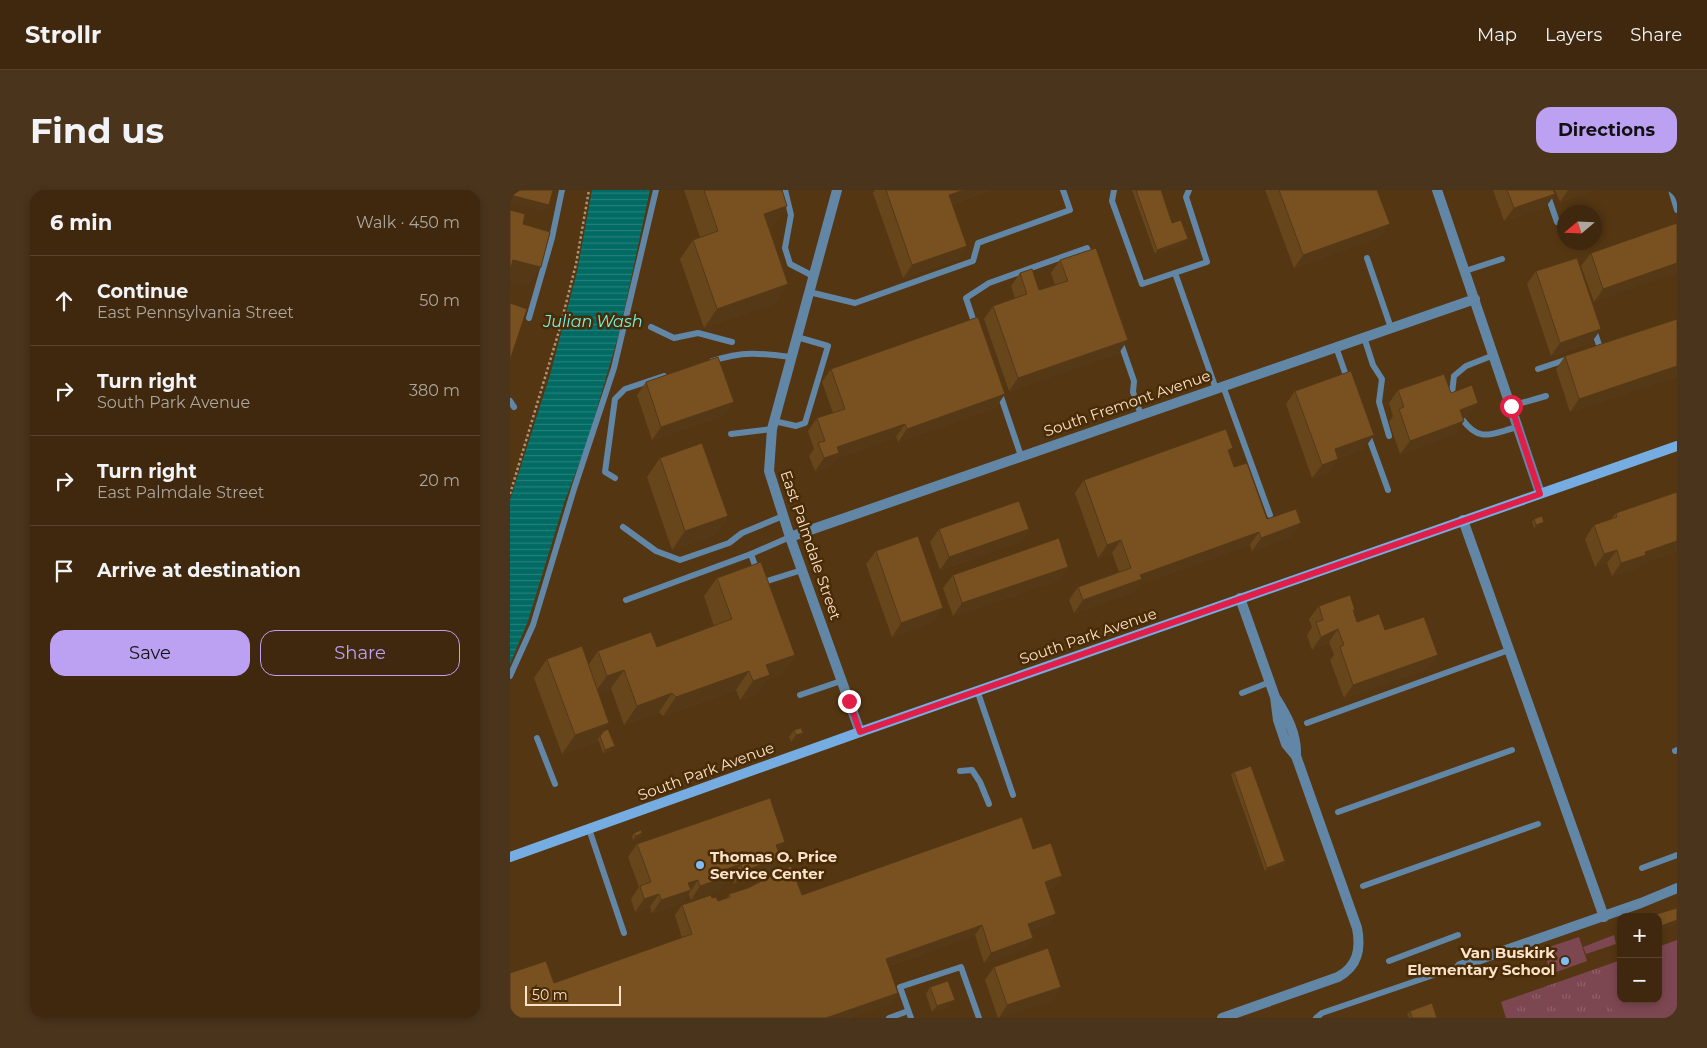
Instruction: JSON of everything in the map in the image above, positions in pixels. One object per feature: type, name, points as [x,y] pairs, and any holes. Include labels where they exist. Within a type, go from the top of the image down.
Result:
[{"type":"main road","name":"South Park Avenue","points":[[510,857],[977,690],[1677,446]]},
{"type":"street","name":"East Palmdale Street","points":[[836,190],[773,425],[769,471],[783,516],[860,732]]},
{"type":"street","points":[[1437,190],[1540,494]]},
{"type":"street","name":"South Fremont Avenue","points":[[790,536],[1475,299]]},
{"type":"street","points":[[1463,520],[1604,916]]},
{"type":"street","points":[[1222,1018],[1346,973],[1357,958],[1359,946],[1356,928],[1296,756],[1286,744],[1278,720],[1275,697],[1240,598]]},
{"type":"street","points":[[1460,966],[1642,904],[1677,888]]},
{"type":"lane","points":[[529,318],[552,238],[562,190]]},
{"type":"lane","points":[[510,676],[533,624],[574,489],[614,368],[656,190]]},
{"type":"lane","points":[[785,190],[791,215],[785,248],[790,264],[813,276]]},
{"type":"lane","points":[[809,292],[855,303],[973,261],[978,243],[1070,210],[1063,190]]},
{"type":"lane","points":[[1114,190],[1112,201],[1142,284],[1207,262],[1186,197],[1189,190]]},
{"type":"lane","points":[[1546,190],[1556,222]]},
{"type":"lane","points":[[1671,190],[1677,210]]},
{"type":"lane","points":[[979,335],[966,298],[989,283],[1087,248],[1093,266]]},
{"type":"lane","points":[[1367,258],[1391,328]]},
{"type":"lane","points":[[1465,272],[1502,259]]},
{"type":"lane","points":[[1175,273],[1270,514]]},
{"type":"lane","points":[[1591,320],[1600,348],[1591,351]]},
{"type":"lane","points":[[651,328],[674,338],[698,333],[732,342]]},
{"type":"lane","points":[[1116,330],[1134,381],[1133,392],[1141,415]]},
{"type":"lane","points":[[731,434],[773,425],[796,426],[805,423],[828,346],[797,337]]},
{"type":"lane","points":[[1364,337],[1373,365],[1382,379],[1379,402],[1389,436]]},
{"type":"lane","points":[[1336,347],[1352,392]]},
{"type":"lane","points":[[706,363],[733,354],[757,353],[791,357]]},
{"type":"lane","points":[[1455,401],[1452,392],[1454,376],[1466,366],[1494,355]]},
{"type":"lane","points":[[1538,369],[1573,357]]},
{"type":"lane","points":[[615,478],[605,472],[615,398],[625,389],[670,374]]},
{"type":"lane","points":[[995,382],[1022,456]]},
{"type":"lane","points":[[1511,406],[1546,396]]},
{"type":"lane","points":[[1462,419],[1469,428],[1479,435],[1518,427]]},
{"type":"lane","points":[[1365,429],[1388,490]]},
{"type":"lane","points":[[623,527],[656,551],[680,560],[729,543],[742,533],[783,516]]},
{"type":"lane","points":[[626,600],[751,554],[790,536]]},
{"type":"lane","points":[[751,554],[762,584],[802,570]]},
{"type":"lane","points":[[1307,723],[1509,650]]},
{"type":"lane","points":[[800,695],[841,681]]},
{"type":"lane","points":[[1242,693],[1270,682]]},
{"type":"lane","points":[[977,690],[1013,795]]},
{"type":"lane","points":[[537,738],[555,784]]},
{"type":"lane","points":[[1338,812],[1512,750]]},
{"type":"lane","points":[[960,771],[972,770],[980,782],[989,804]]},
{"type":"lane","points":[[1363,886],[1538,824]]},
{"type":"lane","points":[[589,829],[624,933]]},
{"type":"lane","points":[[1642,868],[1677,855]]},
{"type":"lane","points":[[1389,960],[1458,935]]},
{"type":"lane","points":[[890,1018],[910,1015],[900,987],[961,966],[979,1018]]},
{"type":"lane","points":[[1316,1018],[1322,1013],[1460,966]]},
{"type":"path","points":[[510,494],[562,322],[576,264],[589,190]]},
{"type":"green space","points":[[1614,935],[1616,944],[1586,954],[1583,947]]},
{"type":"green space","points":[[1579,937],[1587,961],[1551,974],[1543,949]]},
{"type":"green space","points":[[1677,940],[1677,1018],[1506,1018],[1501,1002],[1617,961],[1617,1003],[1662,1003],[1662,946]]},
{"type":"green space","points":[[1666,949],[1677,955],[1677,1018],[1619,1018],[1591,985],[1617,973],[1617,1003],[1662,1003],[1662,950]]},
{"type":"water","name":"Julian Wash","points":[[592,190],[650,190],[620,330],[586,446],[565,500],[528,621],[510,664],[510,500],[550,375],[577,272]]},
{"type":"building","points":[[510,190],[553,190],[549,205],[510,195]]},
{"type":"building","points":[[704,190],[782,190],[787,206],[764,214],[788,284],[717,309],[693,240],[718,231]]},
{"type":"building","points":[[886,190],[964,190],[949,195],[967,246],[912,265]]},
{"type":"building","points":[[1136,190],[1161,190],[1172,223],[1181,220],[1188,239],[1157,250]]},
{"type":"building","points":[[1279,190],[1377,190],[1390,224],[1303,255]]},
{"type":"building","points":[[1507,190],[1553,190],[1555,194],[1514,208]]},
{"type":"building","points":[[510,210],[525,214],[523,224],[550,232],[541,267],[513,260],[510,267]]},
{"type":"building","points":[[1677,223],[1677,263],[1603,289],[1591,253]]},
{"type":"building","points":[[1096,248],[1128,340],[1018,378],[993,306],[1027,294],[1020,273],[1032,269],[1039,290],[1068,281],[1060,260]]},
{"type":"building","points":[[1577,258],[1601,329],[1560,343],[1536,271]]},
{"type":"building","points":[[510,303],[527,309],[510,360]]},
{"type":"building","points":[[978,317],[1005,394],[907,429],[905,424],[837,447],[839,453],[824,458],[818,443],[825,441],[817,418],[845,409],[831,369]]},
{"type":"building","points":[[1677,319],[1677,366],[1579,399],[1565,356]]},
{"type":"building","points":[[718,357],[734,402],[661,427],[646,382]]},
{"type":"building","points":[[1351,371],[1374,435],[1335,449],[1338,459],[1322,465],[1295,391]]},
{"type":"building","points":[[1444,374],[1451,393],[1472,385],[1478,403],[1460,410],[1464,421],[1410,441],[1399,409],[1404,407],[1398,390]]},
{"type":"building","points":[[1226,429],[1233,448],[1228,450],[1234,467],[1247,463],[1267,519],[1296,509],[1301,523],[1261,538],[1259,532],[1140,575],[1142,579],[1083,600],[1078,587],[1131,568],[1121,540],[1107,545],[1084,480]]},
{"type":"building","points":[[702,443],[728,516],[685,531],[660,458]]},
{"type":"building","points":[[1677,492],[1677,541],[1645,552],[1646,555],[1621,563],[1617,550],[1604,554],[1594,525],[1617,517],[1616,513]]},
{"type":"building","points":[[1019,501],[1029,529],[949,557],[939,529]]},
{"type":"building","points":[[1542,516],[1544,522],[1536,525],[1534,519]]},
{"type":"building","points":[[918,536],[943,608],[901,623],[876,551]]},
{"type":"building","points":[[1059,538],[1068,567],[962,603],[953,575]]},
{"type":"building","points":[[761,562],[795,655],[766,665],[770,675],[753,681],[749,671],[676,697],[672,693],[637,706],[624,670],[607,676],[598,651],[651,632],[657,647],[732,619],[717,578]]},
{"type":"building","points":[[1350,595],[1357,622],[1379,614],[1385,630],[1424,617],[1438,655],[1353,685],[1340,647],[1344,645],[1338,629],[1321,637],[1316,622],[1323,620],[1319,606]]},
{"type":"building","points":[[582,646],[609,723],[575,735],[547,659]]},
{"type":"building","points":[[801,728],[803,733],[796,735],[794,730]]},
{"type":"building","points":[[608,729],[615,746],[605,750],[600,736]]},
{"type":"building","points":[[1251,766],[1285,861],[1267,868],[1234,772]]},
{"type":"building","name":"Thomas O. Price Service Center","points":[[770,798],[785,842],[776,845],[781,858],[743,871],[741,864],[726,869],[729,876],[700,886],[698,880],[688,883],[691,890],[661,900],[659,894],[644,899],[640,886],[651,882],[637,844]]},
{"type":"building","points":[[1022,817],[1033,849],[1051,843],[1062,876],[1045,882],[1056,914],[1028,924],[1033,938],[991,953],[982,925],[886,959],[898,993],[826,1018],[510,1018],[510,973],[546,961],[554,983],[692,934],[682,905],[711,895],[712,898],[716,897],[718,901],[730,897],[729,894],[748,888],[791,866],[802,895]]},
{"type":"building","points":[[641,830],[642,833],[636,836],[634,833]]},
{"type":"building","points":[[1677,908],[1677,920],[1662,926],[1662,913],[1660,913]]},
{"type":"building","points":[[1048,948],[1061,987],[1007,1005],[994,967]]},
{"type":"building","points":[[948,981],[955,1000],[937,1006],[930,987]]},
{"type":"building","points":[[1432,1003],[1437,1018],[1412,1018],[1410,1011]]},
{"type":"place","name":"Thomas O. Price Service Center","points":[[700,865]]},
{"type":"place","name":"Van Buskirk Elementary School","points":[[1565,961]]},
{"type":"route","points":[[849,701],[860,732],[1540,494],[1511,406]]}]
